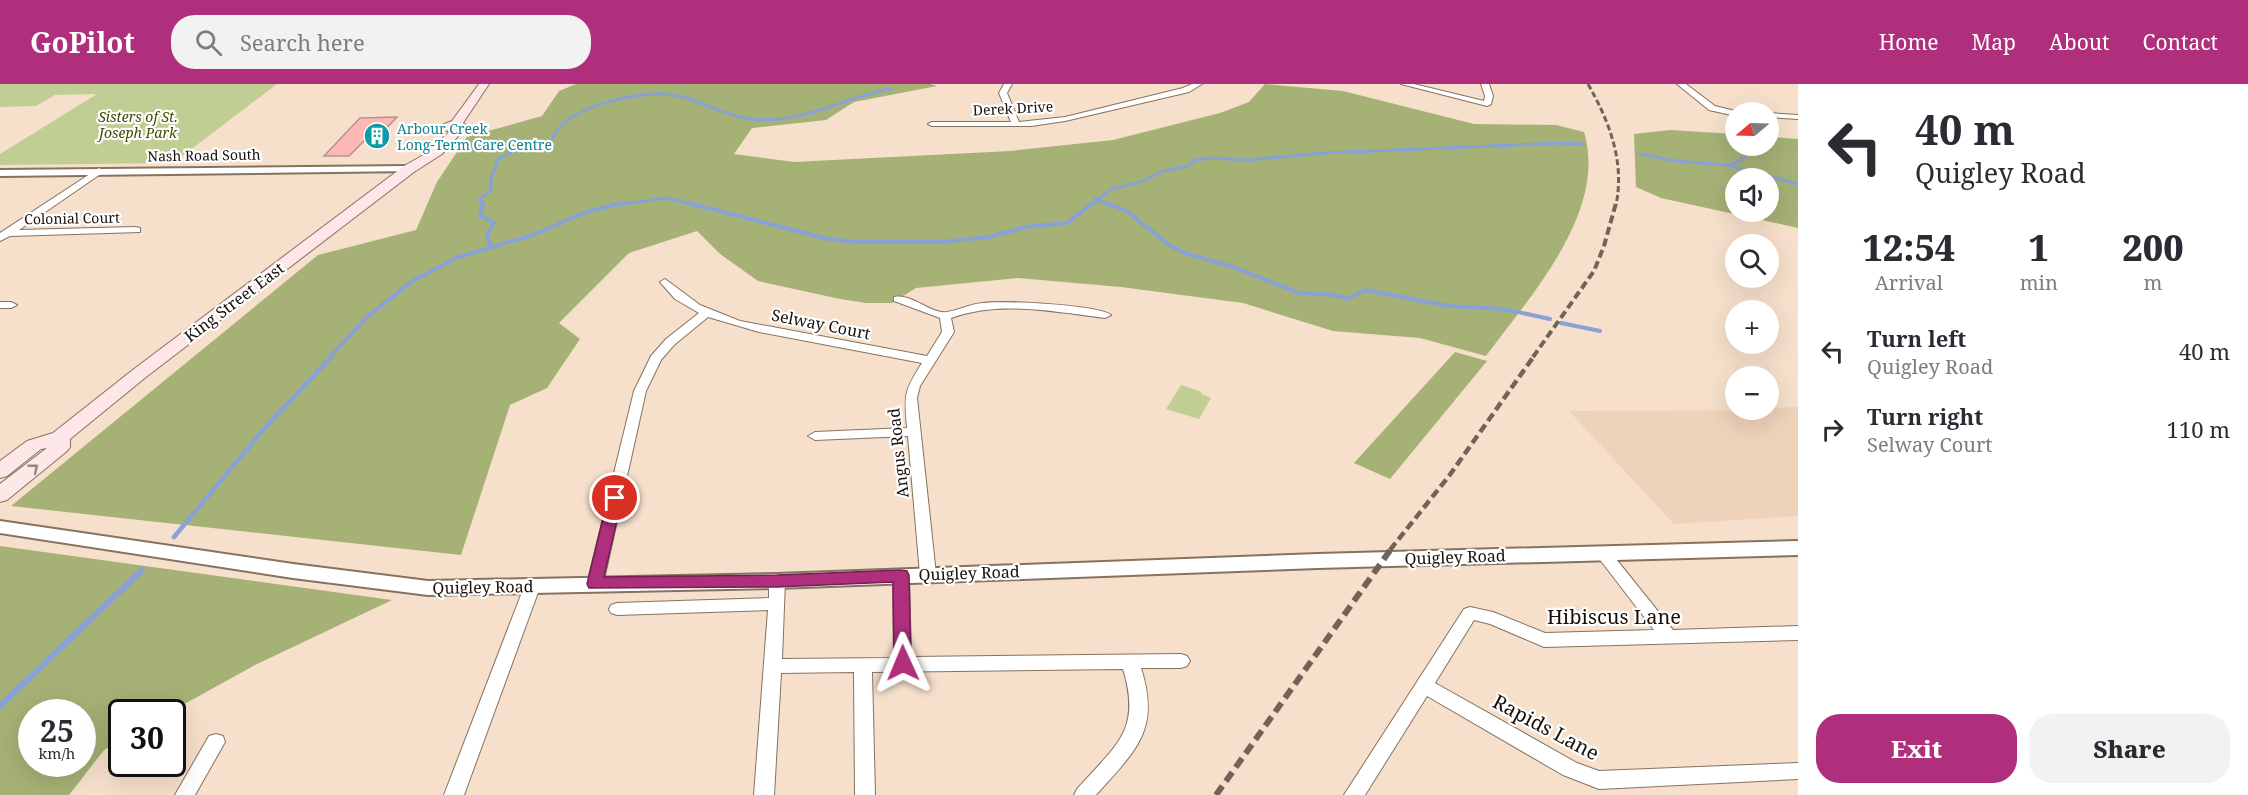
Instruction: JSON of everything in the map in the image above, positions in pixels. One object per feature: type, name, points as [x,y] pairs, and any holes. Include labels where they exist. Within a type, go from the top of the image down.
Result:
[{"type":"main road","name":"King Street East","points":[[0,471],[34,445],[60,437],[140,373],[409,169],[426,161],[447,143],[460,126],[456,124],[484,84]]},
{"type":"main road","name":"King Street East","points":[[0,495],[60,447],[60,437]]},
{"type":"street","points":[[1008,84],[1003,93],[1016,124]]},
{"type":"street","name":"Derek Drive","points":[[932,124],[1016,124],[1065,119],[1186,90],[1198,84]]},
{"type":"street","points":[[1405,84],[1487,104],[1489,96],[1485,84]]},
{"type":"street","points":[[1681,84],[1719,111],[1725,112]]},
{"type":"street","points":[[1779,116],[1798,117]]},
{"type":"street","name":"Nash Road South","points":[[0,172],[409,169]]},
{"type":"street","points":[[4,235],[99,171]]},
{"type":"street","name":"Colonial Court","points":[[4,235],[136,230]]},
{"type":"street","name":"Selway Court","points":[[665,282],[674,293],[707,312],[759,329],[931,361]]},
{"type":"street","points":[[898,299],[945,316],[960,309],[1019,305],[1105,315]]},
{"type":"street","points":[[595,584],[640,391],[655,359],[670,342],[707,312]]},
{"type":"street","name":"Angus Road","points":[[928,574],[910,398],[914,387],[948,332],[945,316]]},
{"type":"street","points":[[815,436],[913,432]]},
{"type":"street","name":"Quigley Road","points":[[0,527],[293,571],[428,588],[777,581],[928,574],[1798,548]]},
{"type":"street","points":[[1603,553],[1670,638]]},
{"type":"street","points":[[901,575],[903,663]]},
{"type":"street","points":[[764,795],[777,581]]},
{"type":"street","points":[[454,795],[532,587]]},
{"type":"street","points":[[617,609],[777,604]]},
{"type":"street","name":"Hibiscus Lane","points":[[1354,795],[1470,613],[1494,618],[1544,640],[1798,633]]},
{"type":"street","points":[[772,666],[1181,661]]},
{"type":"street","points":[[1084,795],[1132,737],[1140,721],[1140,703],[1130,662]]},
{"type":"street","points":[[863,664],[865,795]]},
{"type":"street","name":"Rapids Lane","points":[[1424,685],[1570,769],[1599,780],[1798,771]]},
{"type":"street","points":[[185,795],[216,742]]},
{"type":"shaded area","points":[[1798,407],[1798,516],[1674,524],[1569,411],[1725,410],[1725,420],[1779,420],[1779,408]]},
{"type":"green space","name":"Sisters of St. Joseph Park","points":[[0,84],[277,84],[173,163],[0,165],[0,154],[97,94],[55,95],[36,106],[0,107]]},
{"type":"green space","points":[[576,84],[930,84],[937,86],[854,102],[826,120],[752,128],[734,154],[794,162],[1010,151],[1113,140],[1220,113],[1249,102],[1265,84],[1343,91],[1474,124],[1556,125],[1584,132],[1588,162],[1585,192],[1575,222],[1560,252],[1543,280],[1486,356],[1420,338],[1333,331],[1243,303],[1121,287],[1018,278],[916,288],[892,303],[866,303],[840,299],[758,281],[720,254],[697,231],[629,253],[559,323],[580,339],[547,388],[510,405],[461,555],[11,506],[318,255],[416,230],[437,182],[467,137],[542,116],[559,91]]},
{"type":"green space","points":[[1670,130],[1725,133],[1725,156],[1779,156],[1779,138],[1798,139],[1798,228],[1771,222],[1779,222],[1779,168],[1725,168],[1725,212],[1661,198],[1636,187],[1634,134]]},
{"type":"green space","points":[[1455,352],[1487,361],[1390,479],[1354,463]]},
{"type":"green space","points":[[1181,385],[1202,392],[1201,394],[1211,398],[1199,419],[1166,409]]},
{"type":"green space","points":[[0,546],[392,600],[255,665],[186,703],[186,699],[108,699],[108,748],[96,760],[96,699],[18,699],[18,777],[83,777],[69,795],[0,795]]},
{"type":"building","name":"Arbour Creek Long-Term Care Centre","points":[[397,117],[377,138],[366,139],[349,156],[324,156],[360,118]]},
{"type":"waterway","points":[[483,204],[479,200],[491,190],[491,179],[498,159],[519,149],[545,147],[558,129],[576,115],[590,108],[623,98],[640,95],[672,95],[735,115],[766,120],[798,116],[890,89]]},
{"type":"waterway","points":[[1097,200],[1111,189],[1140,182],[1164,171],[1189,166],[1195,160],[1211,158],[1249,160],[1324,153],[1559,143],[1583,144]]},
{"type":"waterway","points":[[1640,154],[1676,161],[1726,165],[1798,184]]},
{"type":"waterway","points":[[1728,165],[1745,156]]},
{"type":"waterway","points":[[616,205],[667,198],[694,205]]},
{"type":"waterway","points":[[1091,205],[1097,200]]},
{"type":"waterway","points":[[1097,200],[1110,205]]},
{"type":"waterway","points":[[491,247],[533,235],[586,212],[622,203]]},
{"type":"waterway","points":[[688,203],[828,239],[858,242],[942,242],[988,237],[1026,227],[1067,223],[1093,203]]},
{"type":"waterway","points":[[1106,203],[1127,211],[1170,246],[1188,254],[1233,267],[1299,293],[1336,295],[1347,299],[1365,290],[1449,306],[1504,309],[1550,319]]},
{"type":"waterway","points":[[483,204],[480,215],[494,223],[487,235],[491,247]]},
{"type":"waterway","points":[[330,357],[367,317],[411,282],[458,257],[491,247]]},
{"type":"waterway","points":[[1561,323],[1600,331]]},
{"type":"waterway","points":[[174,537],[264,429],[332,356]]},
{"type":"waterway","points":[[0,706],[142,570]]},
{"type":"railway","points":[[1588,84],[1608,127],[1617,157],[1616,205]]},
{"type":"railway","points":[[1533,357],[1594,271],[1604,246],[1616,203]]},
{"type":"railway","points":[[1390,550],[1449,476],[1534,356]]},
{"type":"railway","points":[[1216,795],[1391,549]]},
{"type":"place","name":"Arbour Creek Long-Term Care Centre","points":[[377,136]]},
{"type":"route","points":[[615,498],[595,584],[777,581],[901,575],[903,663]]}]
